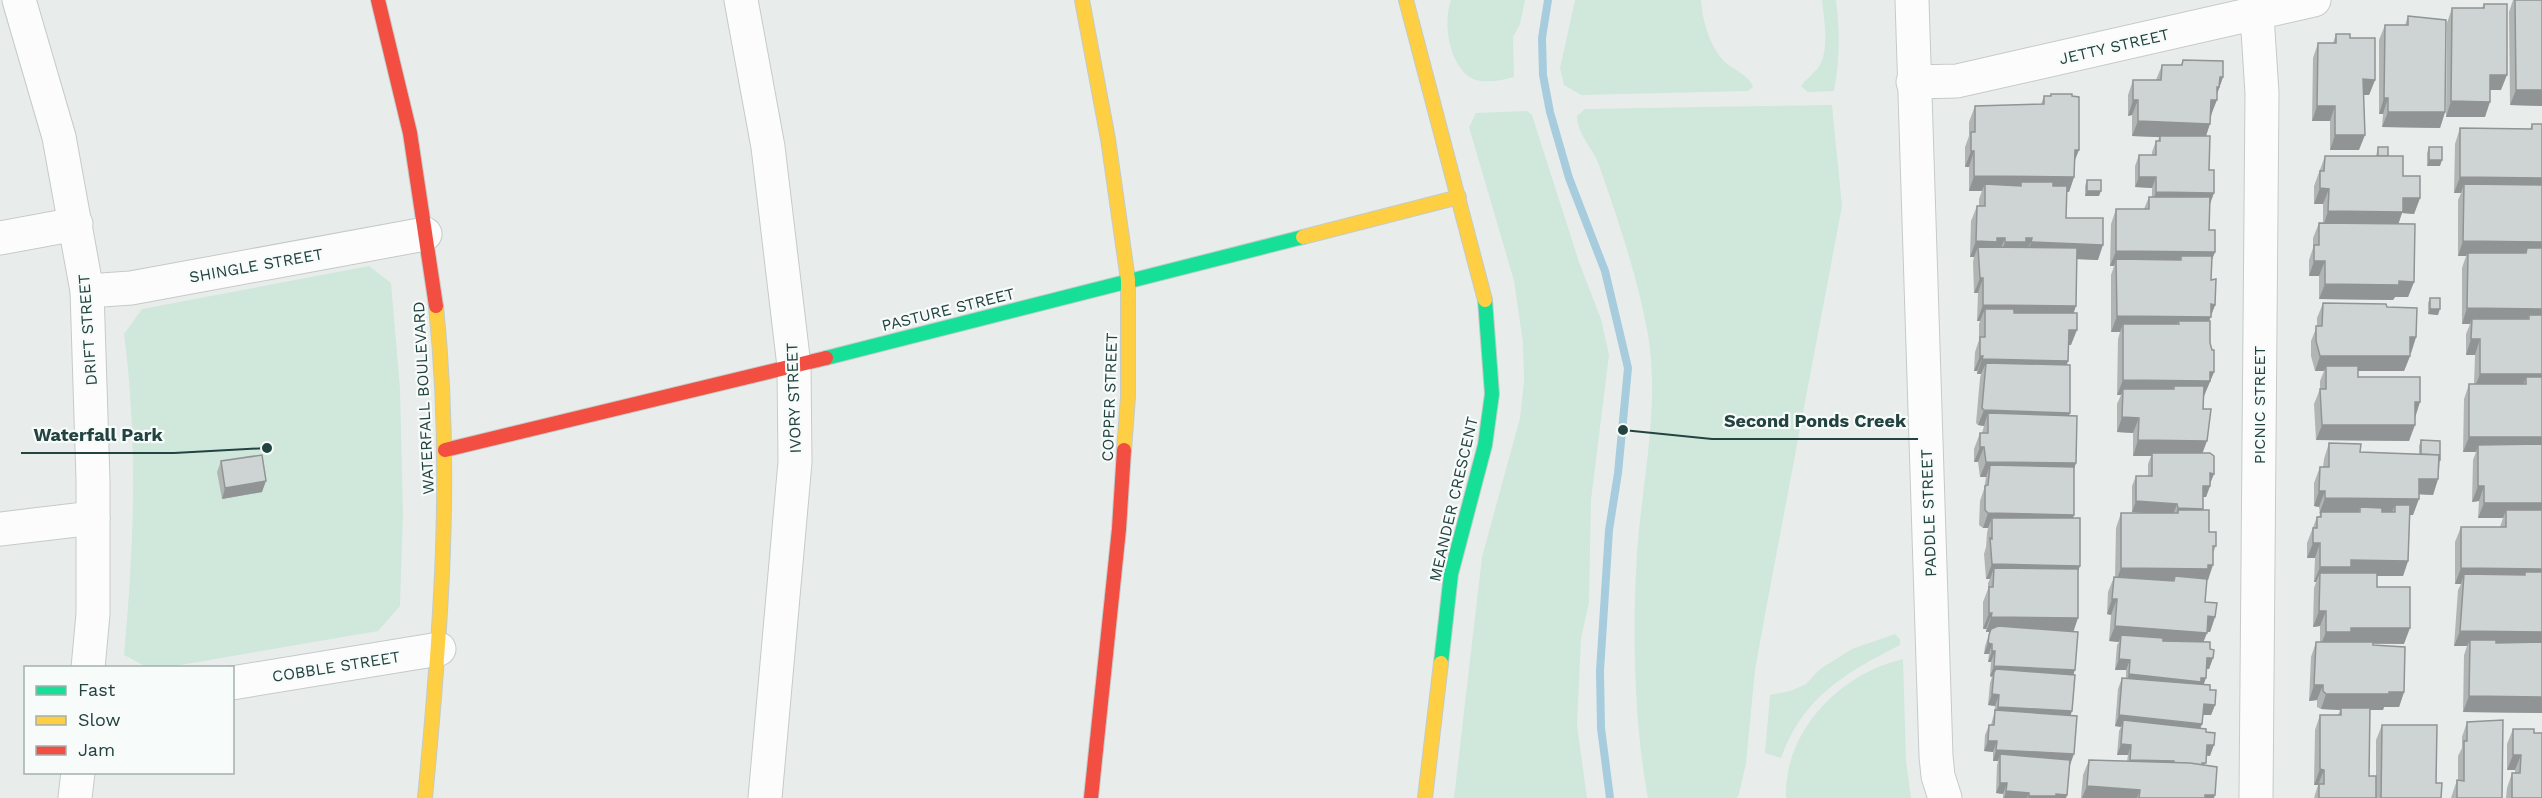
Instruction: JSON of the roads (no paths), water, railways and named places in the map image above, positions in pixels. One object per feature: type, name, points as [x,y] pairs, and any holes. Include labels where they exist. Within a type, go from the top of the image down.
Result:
[{"type":"street","name":"DRIFT STREET","points":[[19,0],[59,137],[87,291],[92,403],[93,518],[93,614],[88,666]]},
{"type":"street","name":"WATERFALL BOULEVARD","points":[[378,0],[410,131],[439,330],[445,450],[445,551],[439,649],[424,798]]},
{"type":"street","name":"IVORY STREET","points":[[741,0],[768,147],[794,366],[795,462],[765,798]]},
{"type":"street","name":"COPPER STREET","points":[[1082,0],[1108,140],[1128,280],[1128,397],[1121,496],[1091,798]]},
{"type":"street","name":"MEANDER CRESCENT","points":[[1406,0],[1485,300],[1492,394],[1485,446],[1451,574],[1425,798]]},
{"type":"street","name":"PADDLE STREET","points":[[1912,0],[1936,756],[1938,776],[1945,798]]},
{"type":"street","name":"JETTY STREET","points":[[1913,82],[1957,81],[2256,7],[2314,0]]},
{"type":"street","name":"PICNIC STREET","points":[[2256,7],[2262,93],[2256,798]]},
{"type":"street","name":"PASTURE STREET","points":[[445,450],[794,366],[1459,197]]},
{"type":"street","points":[[0,238],[76,224]]},
{"type":"street","name":"SHINGLE STREET","points":[[87,291],[131,288],[425,234]]},
{"type":"street","points":[[0,529],[93,518]]},
{"type":"street","name":"COBBLE STREET","points":[[234,683],[439,649]]},
{"type":"street","points":[[75,798],[78,774]]},
{"type":"waterway","points":[[1548,0],[1542,38],[1543,75],[1550,112],[1569,178],[1605,271],[1628,368],[1618,473],[1609,530],[1600,671],[1601,728],[1610,798]]},
{"type":"place","name":"Second Ponds Creek","points":[[1623,430]]},
{"type":"place","name":"Waterfall Park","points":[[267,448]]}]
